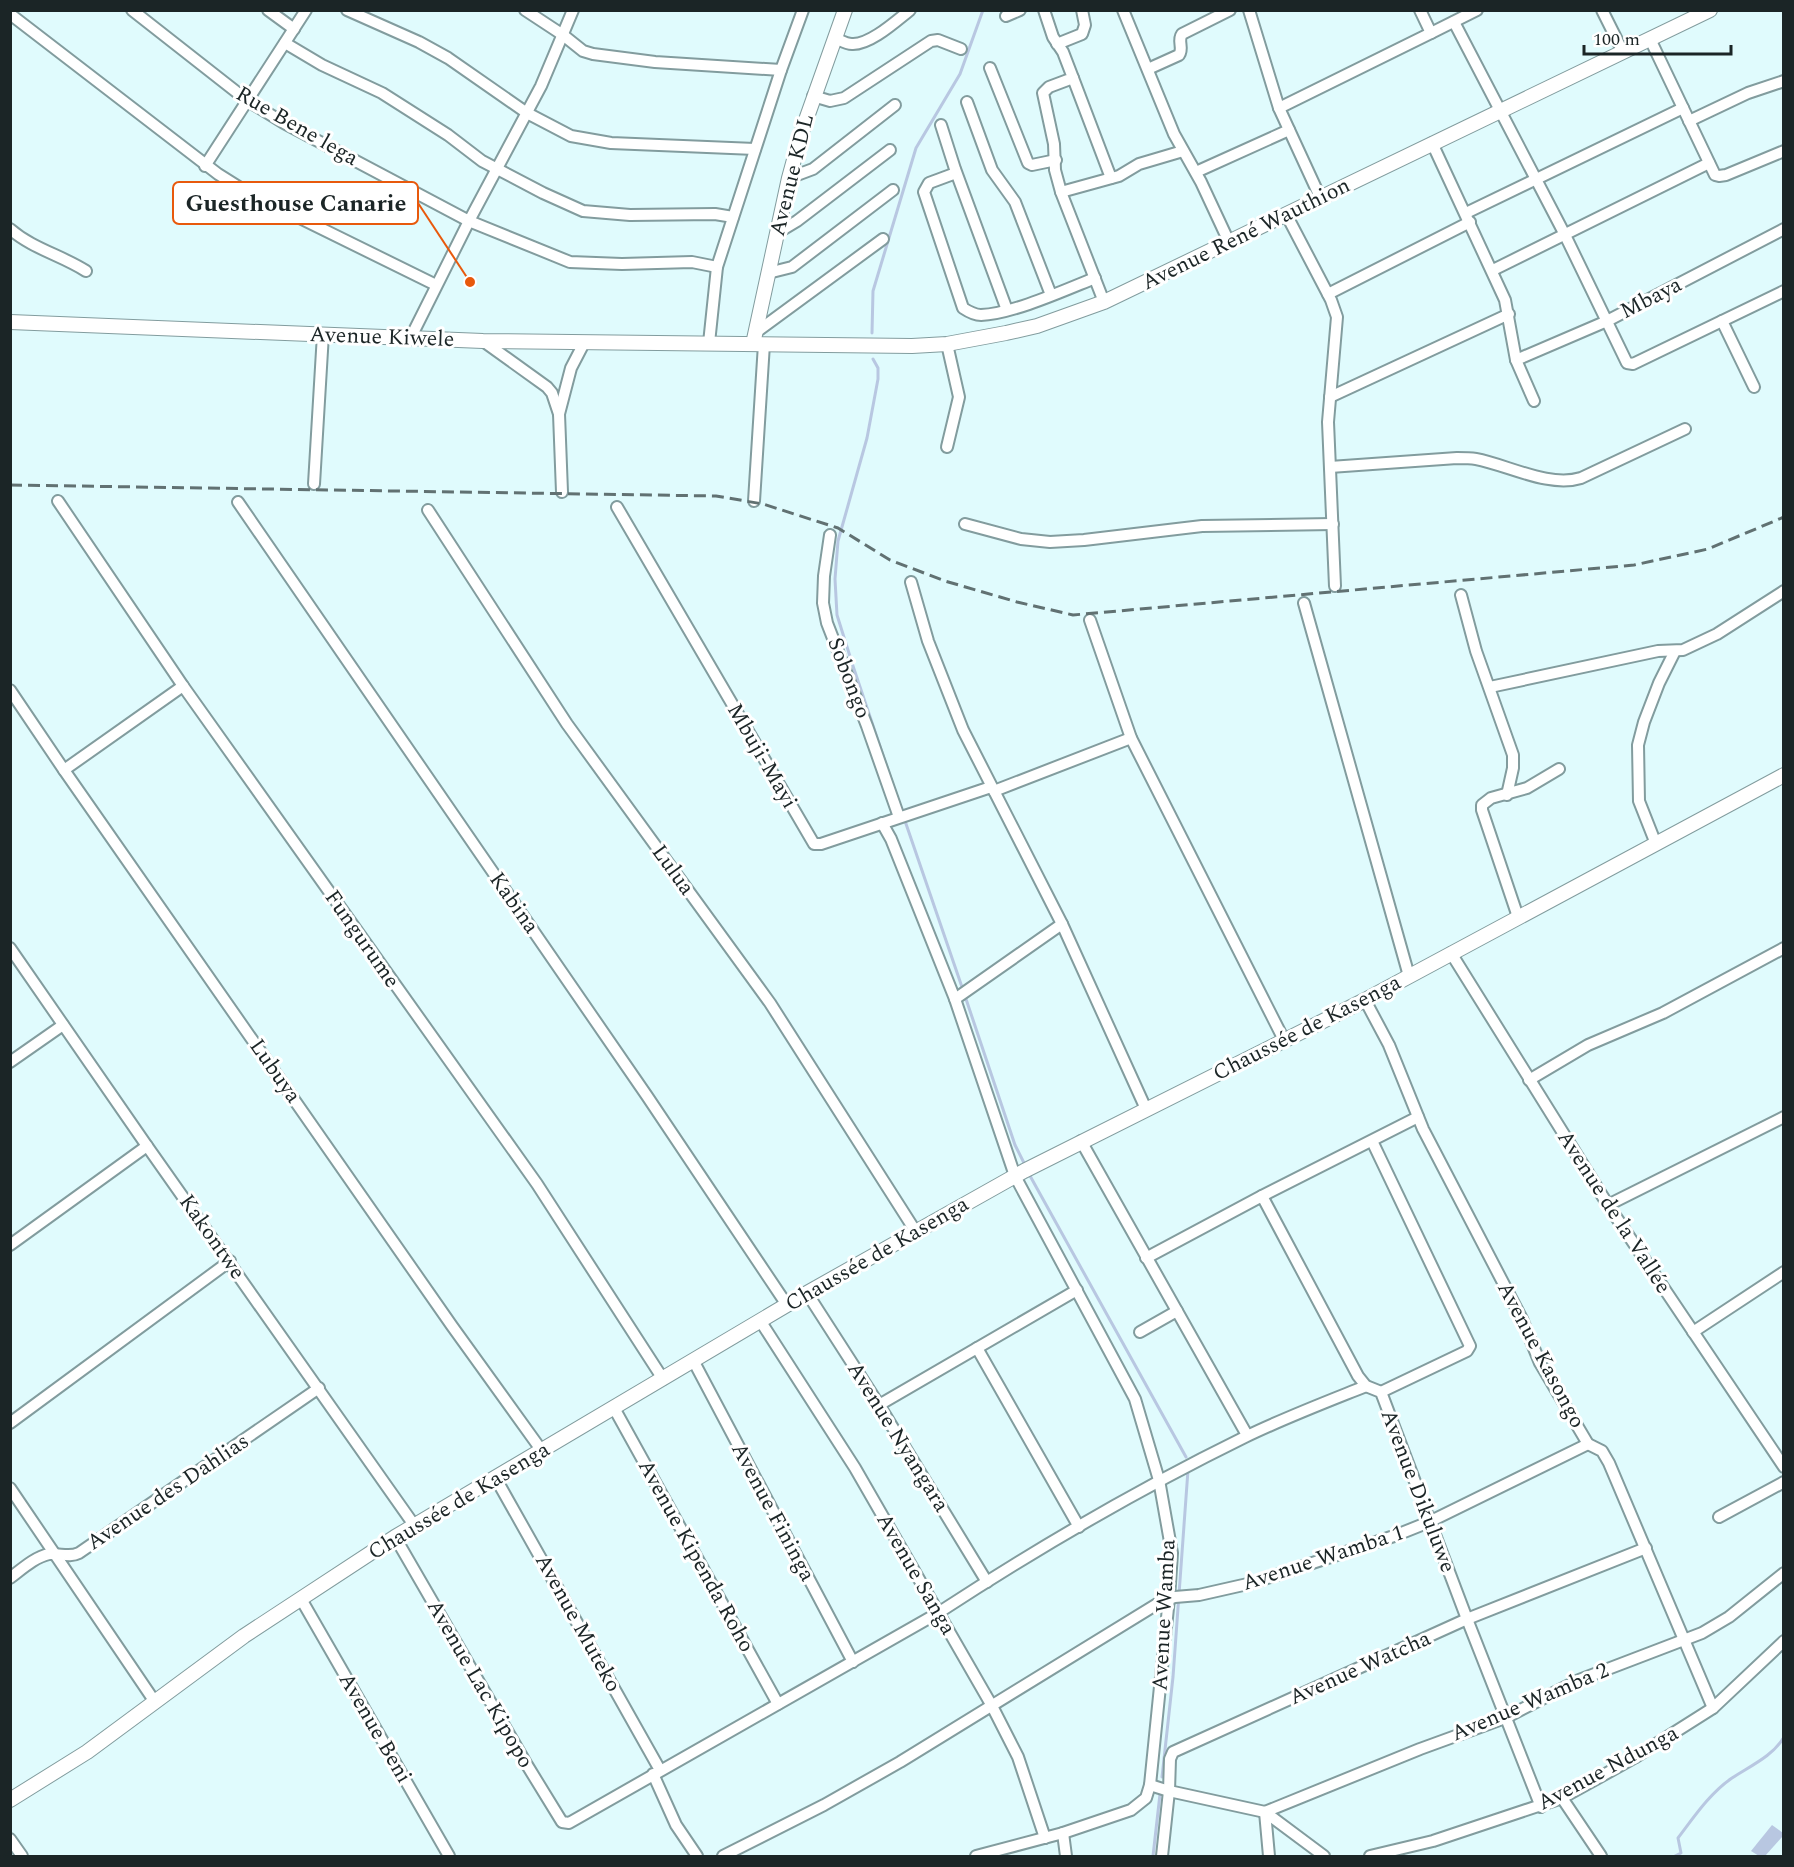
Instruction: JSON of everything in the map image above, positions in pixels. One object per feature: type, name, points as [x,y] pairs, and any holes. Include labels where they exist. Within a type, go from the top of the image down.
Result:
[{"type":"street","name":"Rue Bene lega","points":[[132,10],[248,101],[284,123],[469,221],[570,262],[622,264],[692,262],[717,267]]},
{"type":"street","points":[[268,10],[294,29]]},
{"type":"street","points":[[206,166],[306,10]]},
{"type":"street","points":[[347,10],[419,42],[447,58],[527,113],[571,136],[622,144],[755,149]]},
{"type":"street","points":[[525,10],[583,51],[603,56],[655,62],[781,70]]},
{"type":"street","points":[[411,338],[436,285],[555,58],[573,10]]},
{"type":"street","points":[[710,344],[717,267],[781,70],[803,10]]},
{"type":"street","name":"Avenue KDL","points":[[757,340],[768,273],[789,178],[813,96],[845,10]]},
{"type":"street","points":[[834,38],[847,44],[862,43],[874,37],[910,10]]},
{"type":"street","points":[[1006,16],[1020,10]]},
{"type":"street","points":[[1044,10],[1057,44],[1063,52],[1112,178]]},
{"type":"street","points":[[1057,44],[1082,34],[1085,25],[1082,10]]},
{"type":"street","points":[[1123,10],[1183,151],[1196,171],[1229,242]]},
{"type":"street","points":[[1249,10],[1278,108],[1320,197]]},
{"type":"street","points":[[1420,10],[1431,33]]},
{"type":"street","points":[[1278,108],[1477,10]]},
{"type":"street","points":[[1602,10],[1623,52]]},
{"type":"street","name":"Avenue René Wauthion","points":[[757,340],[912,346],[948,344],[1037,326],[1104,302],[1710,10]]},
{"type":"street","points":[[1148,69],[1179,55],[1181,51],[1179,41],[1182,34],[1226,11]]},
{"type":"street","points":[[10,14],[206,166],[245,191],[436,285]]},
{"type":"street","points":[[1454,22],[1564,233],[1624,358],[1631,364],[1784,291]]},
{"type":"street","points":[[1650,39],[1715,175],[1726,175],[1782,156]]},
{"type":"street","points":[[813,96],[830,101],[844,98],[931,40],[938,40],[961,49]]},
{"type":"street","points":[[285,43],[322,65],[382,93],[448,135],[482,160],[543,193],[583,211],[621,215],[715,214],[733,217]]},
{"type":"street","points":[[990,68],[1028,163],[1032,165],[1056,160]]},
{"type":"street","points":[[1073,78],[1049,87],[1043,93],[1054,144],[1055,170],[1061,192],[1104,302]]},
{"type":"street","points":[[1689,121],[1748,93],[1784,81]]},
{"type":"street","points":[[967,102],[992,170],[1015,202],[1051,295]]},
{"type":"street","points":[[789,178],[813,169],[895,105]]},
{"type":"street","points":[[1328,294],[1537,180],[1683,108]]},
{"type":"street","points":[[941,125],[956,173],[1007,310]]},
{"type":"street","points":[[1196,171],[1288,130]]},
{"type":"street","points":[[1432,143],[1505,300],[1516,360],[1534,401]]},
{"type":"street","points":[[777,233],[797,221],[890,150]]},
{"type":"street","points":[[1061,192],[1125,174],[1139,164],[1183,151]]},
{"type":"street","points":[[1492,270],[1709,163]]},
{"type":"street","points":[[956,173],[929,183],[924,192],[963,308],[977,314],[1007,310],[1095,278]]},
{"type":"street","points":[[768,273],[792,267],[893,190]]},
{"type":"street","points":[[1286,214],[1335,309],[1337,325],[1328,422],[1335,586]]},
{"type":"street","points":[[10,229],[37,248],[73,263],[86,272]]},
{"type":"street","name":"Mbaya","points":[[1516,360],[1607,321],[1784,230]]},
{"type":"street","points":[[754,501],[757,340],[883,239]]},
{"type":"street","points":[[1330,397],[1509,314]]},
{"type":"street","points":[[1722,321],[1754,387]]},
{"type":"street","name":"Avenue Kiwele","points":[[10,322],[483,341],[710,344],[757,340]]},
{"type":"street","points":[[314,484],[324,334]]},
{"type":"street","points":[[483,341],[547,387],[552,393],[559,414]]},
{"type":"street","points":[[562,492],[559,414],[568,377],[584,343]]},
{"type":"street","points":[[947,447],[959,397],[948,344]]},
{"type":"street","points":[[1330,467],[1457,458],[1476,459],[1526,473],[1571,480],[1581,478],[1685,429]]},
{"type":"street","name":"Fungurume","points":[[58,501],[183,686],[537,1184],[663,1379]]},
{"type":"street","name":"Kabina","points":[[238,502],[641,1087],[787,1305]]},
{"type":"street","name":"Mbuji-Mayi","points":[[617,507],[812,841],[817,845],[898,817],[992,789],[1131,738]]},
{"type":"street","name":"Lulua","points":[[428,510],[567,724],[770,1003],[916,1232]]},
{"type":"street","points":[[965,524],[1013,537],[1050,542],[1202,526],[1333,524]]},
{"type":"street","name":"Sobongo","points":[[830,536],[824,585],[827,622],[867,726],[898,817]]},
{"type":"street","points":[[911,582],[928,641],[963,730],[1062,924],[1146,1109]]},
{"type":"street","points":[[1490,687],[1658,651],[1683,650],[1717,634],[1784,591]]},
{"type":"street","points":[[1461,595],[1476,651],[1513,755],[1513,768],[1507,795]]},
{"type":"street","points":[[1304,603],[1409,976]]},
{"type":"street","points":[[1090,620],[1131,738],[1284,1040]]},
{"type":"street","points":[[1656,844],[1639,801],[1638,745],[1648,712],[1675,651]]},
{"type":"street","points":[[64,770],[183,686]]},
{"type":"street","name":"Lubuya","points":[[10,690],[452,1326],[542,1451]]},
{"type":"street","points":[[1518,917],[1482,805],[1488,800],[1537,783],[1559,769]]},
{"type":"street","name":"Chaussée de Kasenga","points":[[10,1800],[87,1752],[244,1636],[395,1537],[807,1293],[1024,1171],[1365,1000],[1784,775]]},
{"type":"street","name":"Avenue Wamba","points":[[882,823],[891,839],[1024,1171],[1077,1290],[1135,1399],[1159,1480],[1171,1541],[1176,1597],[1150,1785]]},
{"type":"street","points":[[955,999],[1062,924]]},
{"type":"street","name":"Kakontwe","points":[[10,948],[414,1525]]},
{"type":"street","points":[[1529,1080],[1588,1045],[1663,1013],[1784,948]]},
{"type":"street","name":"Avenue de la Vallée","points":[[1451,953],[1608,1205],[1784,1467]]},
{"type":"street","name":"Avenue Kasongo","points":[[1365,1000],[1389,1045],[1418,1117],[1522,1319],[1544,1371],[1588,1444],[1602,1451],[1609,1463],[1713,1708]]},
{"type":"street","points":[[10,1062],[63,1025]]},
{"type":"street","points":[[1146,1258],[1418,1117]]},
{"type":"street","points":[[1608,1205],[1784,1117]]},
{"type":"street","points":[[1081,1141],[1247,1436]]},
{"type":"street","points":[[1372,1141],[1470,1348],[1467,1352],[1381,1392]]},
{"type":"street","points":[[10,1245],[147,1146]]},
{"type":"street","name":"Avenue Dikuluwe","points":[[1262,1196],[1358,1376],[1366,1386],[1381,1392],[1429,1522],[1541,1807]]},
{"type":"street","points":[[10,1423],[230,1262]]},
{"type":"street","points":[[1693,1332],[1784,1272]]},
{"type":"street","points":[[879,1405],[1077,1290]]},
{"type":"street","name":"Avenue Nyangara","points":[[807,1293],[879,1405],[987,1582]]},
{"type":"street","points":[[1140,1332],[1177,1311]]},
{"type":"street","name":"Avenue Sanga","points":[[761,1322],[855,1468],[992,1706],[1018,1757],[1045,1838]]},
{"type":"street","points":[[977,1348],[1079,1527]]},
{"type":"street","name":"Avenue Fininga","points":[[694,1362],[853,1662]]},
{"type":"street","points":[[657,1772],[938,1614],[987,1582],[1159,1480],[1247,1436],[1366,1386]]},
{"type":"street","name":"Avenue des Dahlias","points":[[10,1578],[38,1558],[54,1554],[70,1556],[79,1553],[319,1388]]},
{"type":"street","name":"Avenue Kipenda Roho","points":[[614,1408],[778,1704]]},
{"type":"street","points":[[1772,1450],[1784,1443]]},
{"type":"street","name":"Avenue Wamba 1","points":[[723,1857],[842,1795],[992,1706],[1146,1609],[1176,1597],[1252,1583],[1394,1536],[1429,1522],[1588,1444]]},
{"type":"street","name":"Avenue Muteko","points":[[495,1477],[657,1772],[676,1825],[697,1857]]},
{"type":"street","points":[[1719,1517],[1784,1482]]},
{"type":"street","points":[[10,1488],[155,1702]]},
{"type":"street","name":"Avenue Lac Kipopo","points":[[395,1537],[562,1822],[571,1822],[657,1772]]},
{"type":"street","name":"Avenue Watcha","points":[[1162,1857],[1170,1759],[1173,1752],[1467,1619],[1646,1548]]},
{"type":"street","name":"Avenue Wamba 2","points":[[1265,1812],[1420,1749],[1505,1718],[1579,1680],[1685,1640],[1717,1625],[1784,1573]]},
{"type":"street","name":"Avenue Beni","points":[[301,1599],[449,1857]]},
{"type":"street","name":"Avenue Ndunga","points":[[1370,1857],[1433,1841],[1541,1807],[1562,1798],[1634,1758],[1713,1708],[1784,1641]]},
{"type":"street","points":[[976,1857],[1063,1833],[1131,1810],[1146,1798],[1150,1785],[1265,1812],[1324,1857]]},
{"type":"street","points":[[1562,1798],[1601,1857]]},
{"type":"street","points":[[1265,1812],[1269,1857]]},
{"type":"street","points":[[1063,1833],[1066,1857]]},
{"type":"street","points":[[10,1839],[21,1857]]},
{"type":"water","points":[[1772,1825],[1783,1833],[1783,1836],[1765,1856],[1759,1856],[1751,1851]]},
{"type":"waterway","points":[[872,333],[873,291],[916,148],[960,74],[983,10]]},
{"type":"waterway","points":[[873,359],[878,368],[878,379],[867,438],[838,541],[835,579],[837,615],[899,803]]},
{"type":"waterway","points":[[904,818],[963,990]]},
{"type":"waterway","points":[[965,996],[1015,1145],[1025,1165]]},
{"type":"waterway","points":[[1029,1174],[1186,1457]]},
{"type":"waterway","points":[[1162,1777],[1173,1677],[1188,1470]]},
{"type":"waterway","points":[[1675,1856],[1681,1853],[1678,1838],[1709,1798],[1732,1778],[1774,1750],[1784,1737]]},
{"type":"waterway","points":[[1153,1856],[1160,1794]]},
{"type":"railway","points":[[10,485],[716,496],[763,504],[838,528],[890,560],[945,581],[1017,602],[1073,615],[1634,565],[1708,549],[1784,517]]},
{"type":"place","name":"Guesthouse Canarie","points":[[470,282]]}]
